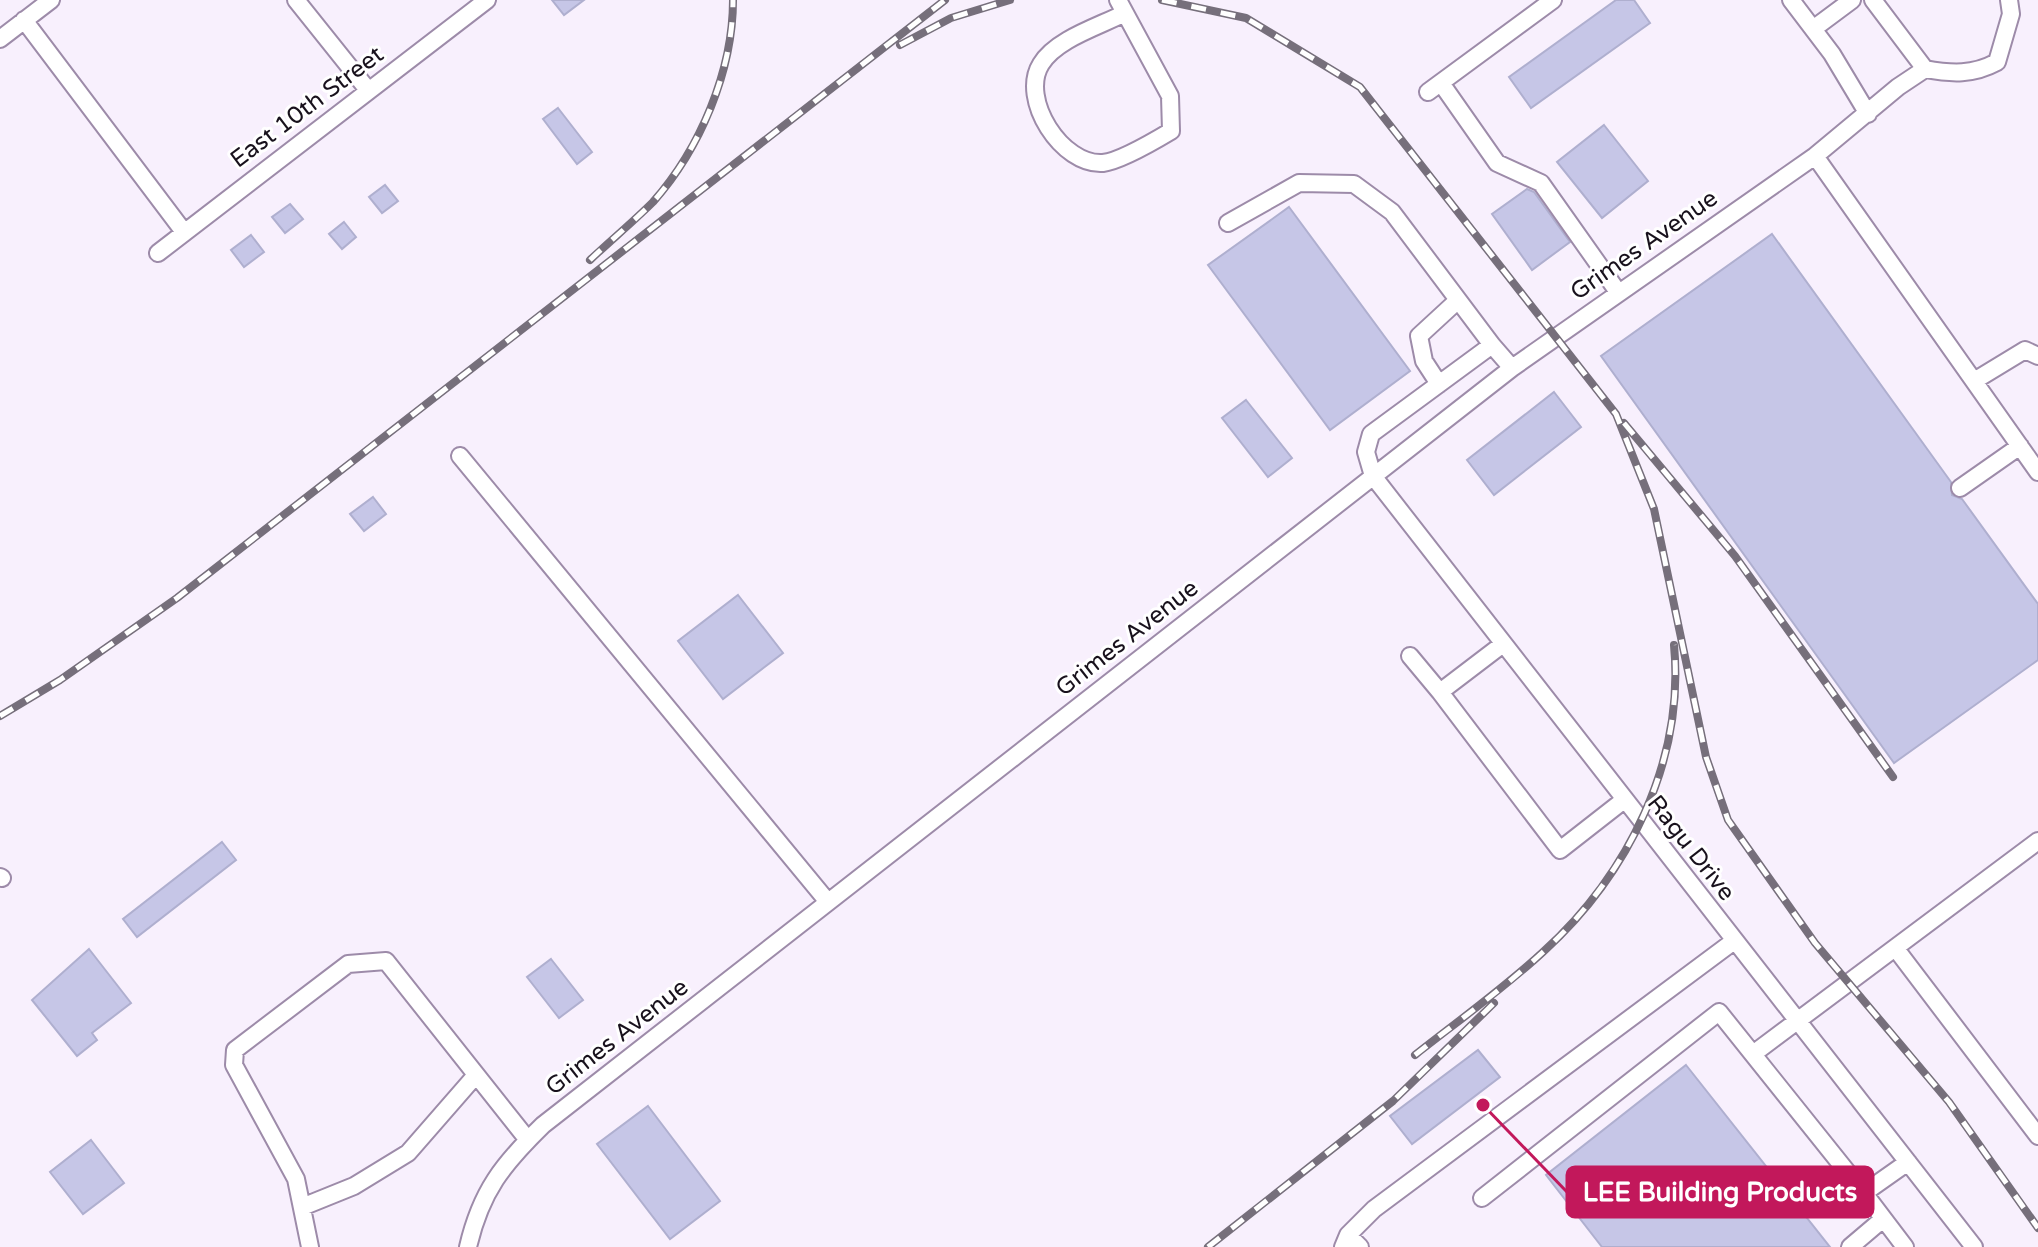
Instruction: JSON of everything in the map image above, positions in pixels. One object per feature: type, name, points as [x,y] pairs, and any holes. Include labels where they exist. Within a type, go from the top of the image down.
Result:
[{"type":"street","points":[[0,39],[51,0]]},
{"type":"street","points":[[296,0],[368,90]]},
{"type":"street","name":"East 10th Street","points":[[158,253],[487,0]]},
{"type":"street","points":[[1553,0],[1434,88],[1497,163],[1541,183],[1618,292]]},
{"type":"street","points":[[1791,0],[1868,114]]},
{"type":"street","points":[[1813,29],[1852,0]]},
{"type":"street","points":[[1873,0],[1925,69],[1950,74],[1981,71],[1997,62],[2011,14],[2009,0]]},
{"type":"street","points":[[1122,6],[1170,96],[1171,131],[1105,163],[1080,160],[1058,141],[1037,101],[1032,83],[1042,62],[1122,6]]},
{"type":"street","points":[[24,20],[184,232]]},
{"type":"street","name":"Grimes Avenue","points":[[468,1247],[485,1192],[510,1156],[528,1140],[1512,368],[1815,156],[1898,87],[1925,69]]},
{"type":"street","points":[[1815,156],[2038,472]]},
{"type":"street","points":[[1228,223],[1299,183],[1354,184],[1392,212],[1457,301],[1512,368]]},
{"type":"street","points":[[1439,384],[1424,361],[1419,336],[1457,301]]},
{"type":"street","points":[[1373,476],[1366,452],[1371,434],[1492,345]]},
{"type":"street","points":[[1974,381],[2025,350],[2038,356]]},
{"type":"street","points":[[1960,488],[2020,446]]},
{"type":"street","points":[[460,456],[828,902]]},
{"type":"street","name":"Ragu Drive","points":[[1373,476],[1974,1247]]},
{"type":"street","points":[[1440,692],[1503,644]]},
{"type":"street","points":[[1410,656],[1560,850],[1624,800]]},
{"type":"street","points":[[1753,1054],[2038,841]]},
{"type":"street","points":[[1350,1243],[1374,1209],[1734,941]]},
{"type":"street","points":[[1896,949],[2038,1136]]},
{"type":"street","points":[[310,1247],[296,1179],[234,1065],[235,1050],[348,964],[386,961],[528,1140]]},
{"type":"street","points":[[1482,1198],[1719,1012],[1905,1247]]},
{"type":"street","points":[[302,1207],[354,1186],[408,1153],[476,1075]]},
{"type":"street","points":[[1864,1193],[1908,1162]]},
{"type":"street","points":[[1850,1247],[1883,1219]]},
{"type":"building","points":[[552,0],[584,0],[564,15]]},
{"type":"building","points":[[1616,0],[1634,0],[1650,23],[1531,108],[1509,77]]},
{"type":"building","points":[[558,108],[592,152],[577,164],[543,119]]},
{"type":"building","points":[[1604,125],[1648,181],[1602,218],[1557,162]]},
{"type":"building","points":[[385,185],[398,201],[382,213],[369,197]]},
{"type":"building","points":[[1527,189],[1534,192],[1570,242],[1532,270],[1492,214]]},
{"type":"building","points":[[290,204],[303,219],[285,233],[272,217]]},
{"type":"building","points":[[1289,207],[1410,371],[1330,430],[1208,265]]},
{"type":"building","points":[[344,222],[356,237],[342,249],[329,234]]},
{"type":"building","points":[[1772,234],[1951,482],[1952,495],[1962,499],[2038,604],[2038,660],[1894,763],[1601,356]]},
{"type":"building","points":[[251,235],[264,252],[244,267],[231,250]]},
{"type":"building","points":[[1554,392],[1581,427],[1494,495],[1467,460]]},
{"type":"building","points":[[1246,400],[1292,458],[1268,477],[1222,418]]},
{"type":"building","points":[[373,497],[386,514],[364,531],[350,514]]},
{"type":"building","points":[[738,595],[783,653],[723,699],[678,641]]},
{"type":"building","points":[[222,842],[236,860],[137,937],[123,919]]},
{"type":"building","points":[[89,949],[131,1003],[92,1033],[97,1040],[77,1056],[32,1000]]},
{"type":"building","points":[[551,959],[583,1000],[559,1018],[527,977]]},
{"type":"building","points":[[1478,1050],[1500,1077],[1412,1144],[1390,1116]]},
{"type":"building","points":[[1686,1065],[1830,1247],[1602,1247],[1546,1175]]},
{"type":"building","points":[[648,1106],[720,1201],[670,1239],[597,1144]]},
{"type":"building","points":[[91,1140],[124,1183],[83,1214],[50,1172]]},
{"type":"railway","points":[[590,260],[653,202],[699,134],[711,108],[727,54],[733,0]]},
{"type":"railway","points":[[0,716],[60,680],[177,598],[945,0]]},
{"type":"railway","points":[[900,45],[951,18],[1010,0]]},
{"type":"railway","points":[[1162,0],[1246,18],[1360,87],[1616,414],[1654,509],[1706,757],[1728,820],[1815,943],[1949,1102],[2038,1228]]},
{"type":"railway","points":[[1624,423],[1735,556],[1893,777]]},
{"type":"railway","points":[[1415,1055],[1543,952],[1601,888],[1625,852],[1660,773],[1670,731],[1675,688],[1674,645]]},
{"type":"railway","points":[[1208,1247],[1393,1101],[1494,1003]]},
{"type":"place","name":"LEE Building Products","points":[[1483,1105]]}]
